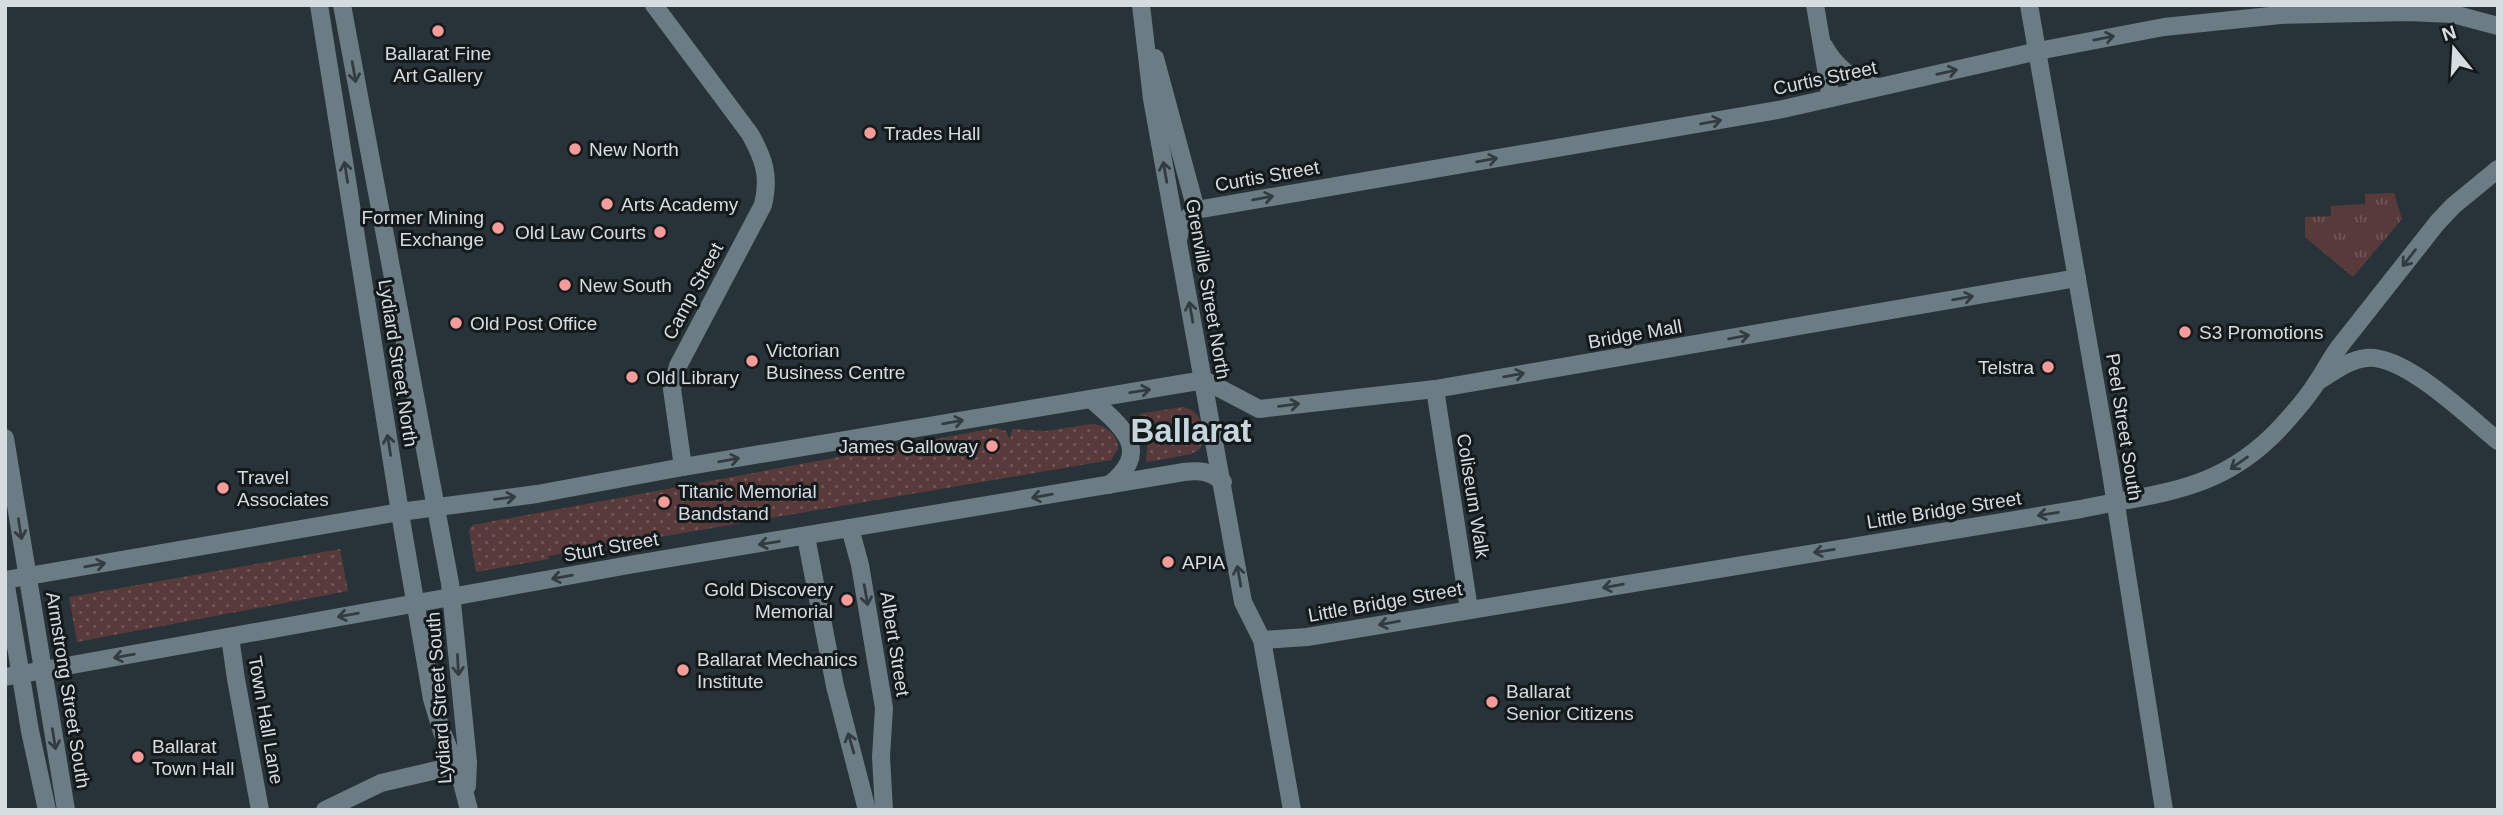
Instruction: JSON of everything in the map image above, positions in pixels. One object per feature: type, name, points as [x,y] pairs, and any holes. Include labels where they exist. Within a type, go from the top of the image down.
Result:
[{"type":"street","name":"Lydiard Street North","points":[[319,5],[415,603]]},
{"type":"street","name":"Lydiard Street North","points":[[342,5],[452,597]]},
{"type":"street","name":"Camp Street","points":[[654,5],[750,134],[760,152],[768,186],[762,205],[678,366],[673,389],[683,467]]},
{"type":"street","name":"Grenville Street North","points":[[1141,5],[1152,99],[1243,602],[1262,640],[1292,810]]},
{"type":"street","points":[[1815,5],[1831,98]]},
{"type":"street","name":"Peel Street South","points":[[2029,5],[2115,503],[2164,810]]},
{"type":"street","points":[[2407,12],[2441,5]]},
{"type":"street","name":"Curtis Street","points":[[1178,239],[1182,223],[1196,209],[1783,109],[2038,51],[2164,27],[2240,17],[2407,12],[2453,14],[2498,26]]},
{"type":"street","name":"Grenville Street North","points":[[1144,24],[1167,97],[1196,209]]},
{"type":"street","points":[[1820,36],[1829,54],[1849,74],[1863,83],[1880,87]]},
{"type":"street","name":"Little Bridge Street","points":[[1262,640],[1307,637],[2115,503],[2188,488],[2229,469],[2273,435],[2317,382],[2326,363],[2437,223],[2453,206],[2498,169]]},
{"type":"street","name":"Bridge Mall","points":[[1204,380],[1259,409],[1434,389],[2077,278]]},
{"type":"street","points":[[2317,382],[2356,360],[2388,360],[2410,371],[2498,441]]},
{"type":"street","points":[[47,810],[13,676],[5,580],[400,512],[537,494],[1204,380]]},
{"type":"street","name":"Coliseum Walk","points":[[1434,389],[1469,610]]},
{"type":"street","points":[[1091,399],[1123,428],[1131,442],[1129,463],[1109,485]]},
{"type":"street","name":"Armstrong Street South","points":[[5,438],[66,810]]},
{"type":"street","name":"Sturt Street","points":[[13,676],[415,603],[1200,470],[1213,474],[1223,482]]},
{"type":"street","name":"Albert Street","points":[[850,528],[860,565],[884,708],[881,757],[884,810]]},
{"type":"street","points":[[806,537],[835,685],[867,810]]},
{"type":"street","name":"Lydiard Street South","points":[[452,597],[462,764],[468,803]]},
{"type":"street","name":"Lydiard Street South","points":[[415,603],[435,709],[462,764]]},
{"type":"street","name":"Town Hall Lane","points":[[230,637],[260,810]]},
{"type":"street","points":[[325,810],[381,783],[462,764]]},
{"type":"green space","points":[[2394,193],[2402,219],[2353,277],[2305,237],[2305,217],[2331,216],[2331,206],[2365,204],[2365,194]]},
{"type":"green space","points":[[1182,407],[1194,412],[1201,422],[1203,436],[1200,449],[1191,454],[1146,461],[1148,438],[1139,414]]},
{"type":"green space","points":[[1091,424],[1106,428],[1116,438],[1118,449],[1111,460],[548,556],[549,559],[476,572],[469,530],[473,525],[995,428],[1006,431],[1010,440],[1012,429],[1047,431]]},
{"type":"green space","points":[[340,549],[348,591],[77,642],[69,597]]},
{"type":"place","name":"Ballarat Fine Art Gallery","points":[[438,31]]},
{"type":"place","name":"Trades Hall","points":[[870,133]]},
{"type":"place","name":"New North","points":[[575,149]]},
{"type":"place","name":"Arts Academy","points":[[607,204]]},
{"type":"place","name":"Former Mining Exchange","points":[[498,228]]},
{"type":"place","name":"Old Law Courts","points":[[660,232]]},
{"type":"place","name":"New South","points":[[565,285]]},
{"type":"place","name":"Old Post Office","points":[[456,323]]},
{"type":"place","name":"S3 Promotions","points":[[2185,332]]},
{"type":"place","name":"Victorian Business Centre","points":[[752,361]]},
{"type":"place","name":"Telstra","points":[[2048,367]]},
{"type":"place","name":"Old Library","points":[[632,377]]},
{"type":"place","name":"James Galloway","points":[[992,446]]},
{"type":"place","name":"Travel Associates","points":[[223,488]]},
{"type":"place","name":"Titanic Memorial Bandstand","points":[[664,502]]},
{"type":"place","name":"APIA","points":[[1168,562]]},
{"type":"place","name":"Gold Discovery Memorial","points":[[847,600]]},
{"type":"place","name":"Ballarat Mechanics Institute","points":[[683,670]]},
{"type":"place","name":"Ballarat Senior Citizens","points":[[1492,702]]},
{"type":"place","name":"Ballarat Town Hall","points":[[138,757]]},
{"type":"district","name":"Ballarat","points":[[1191,430]]}]
